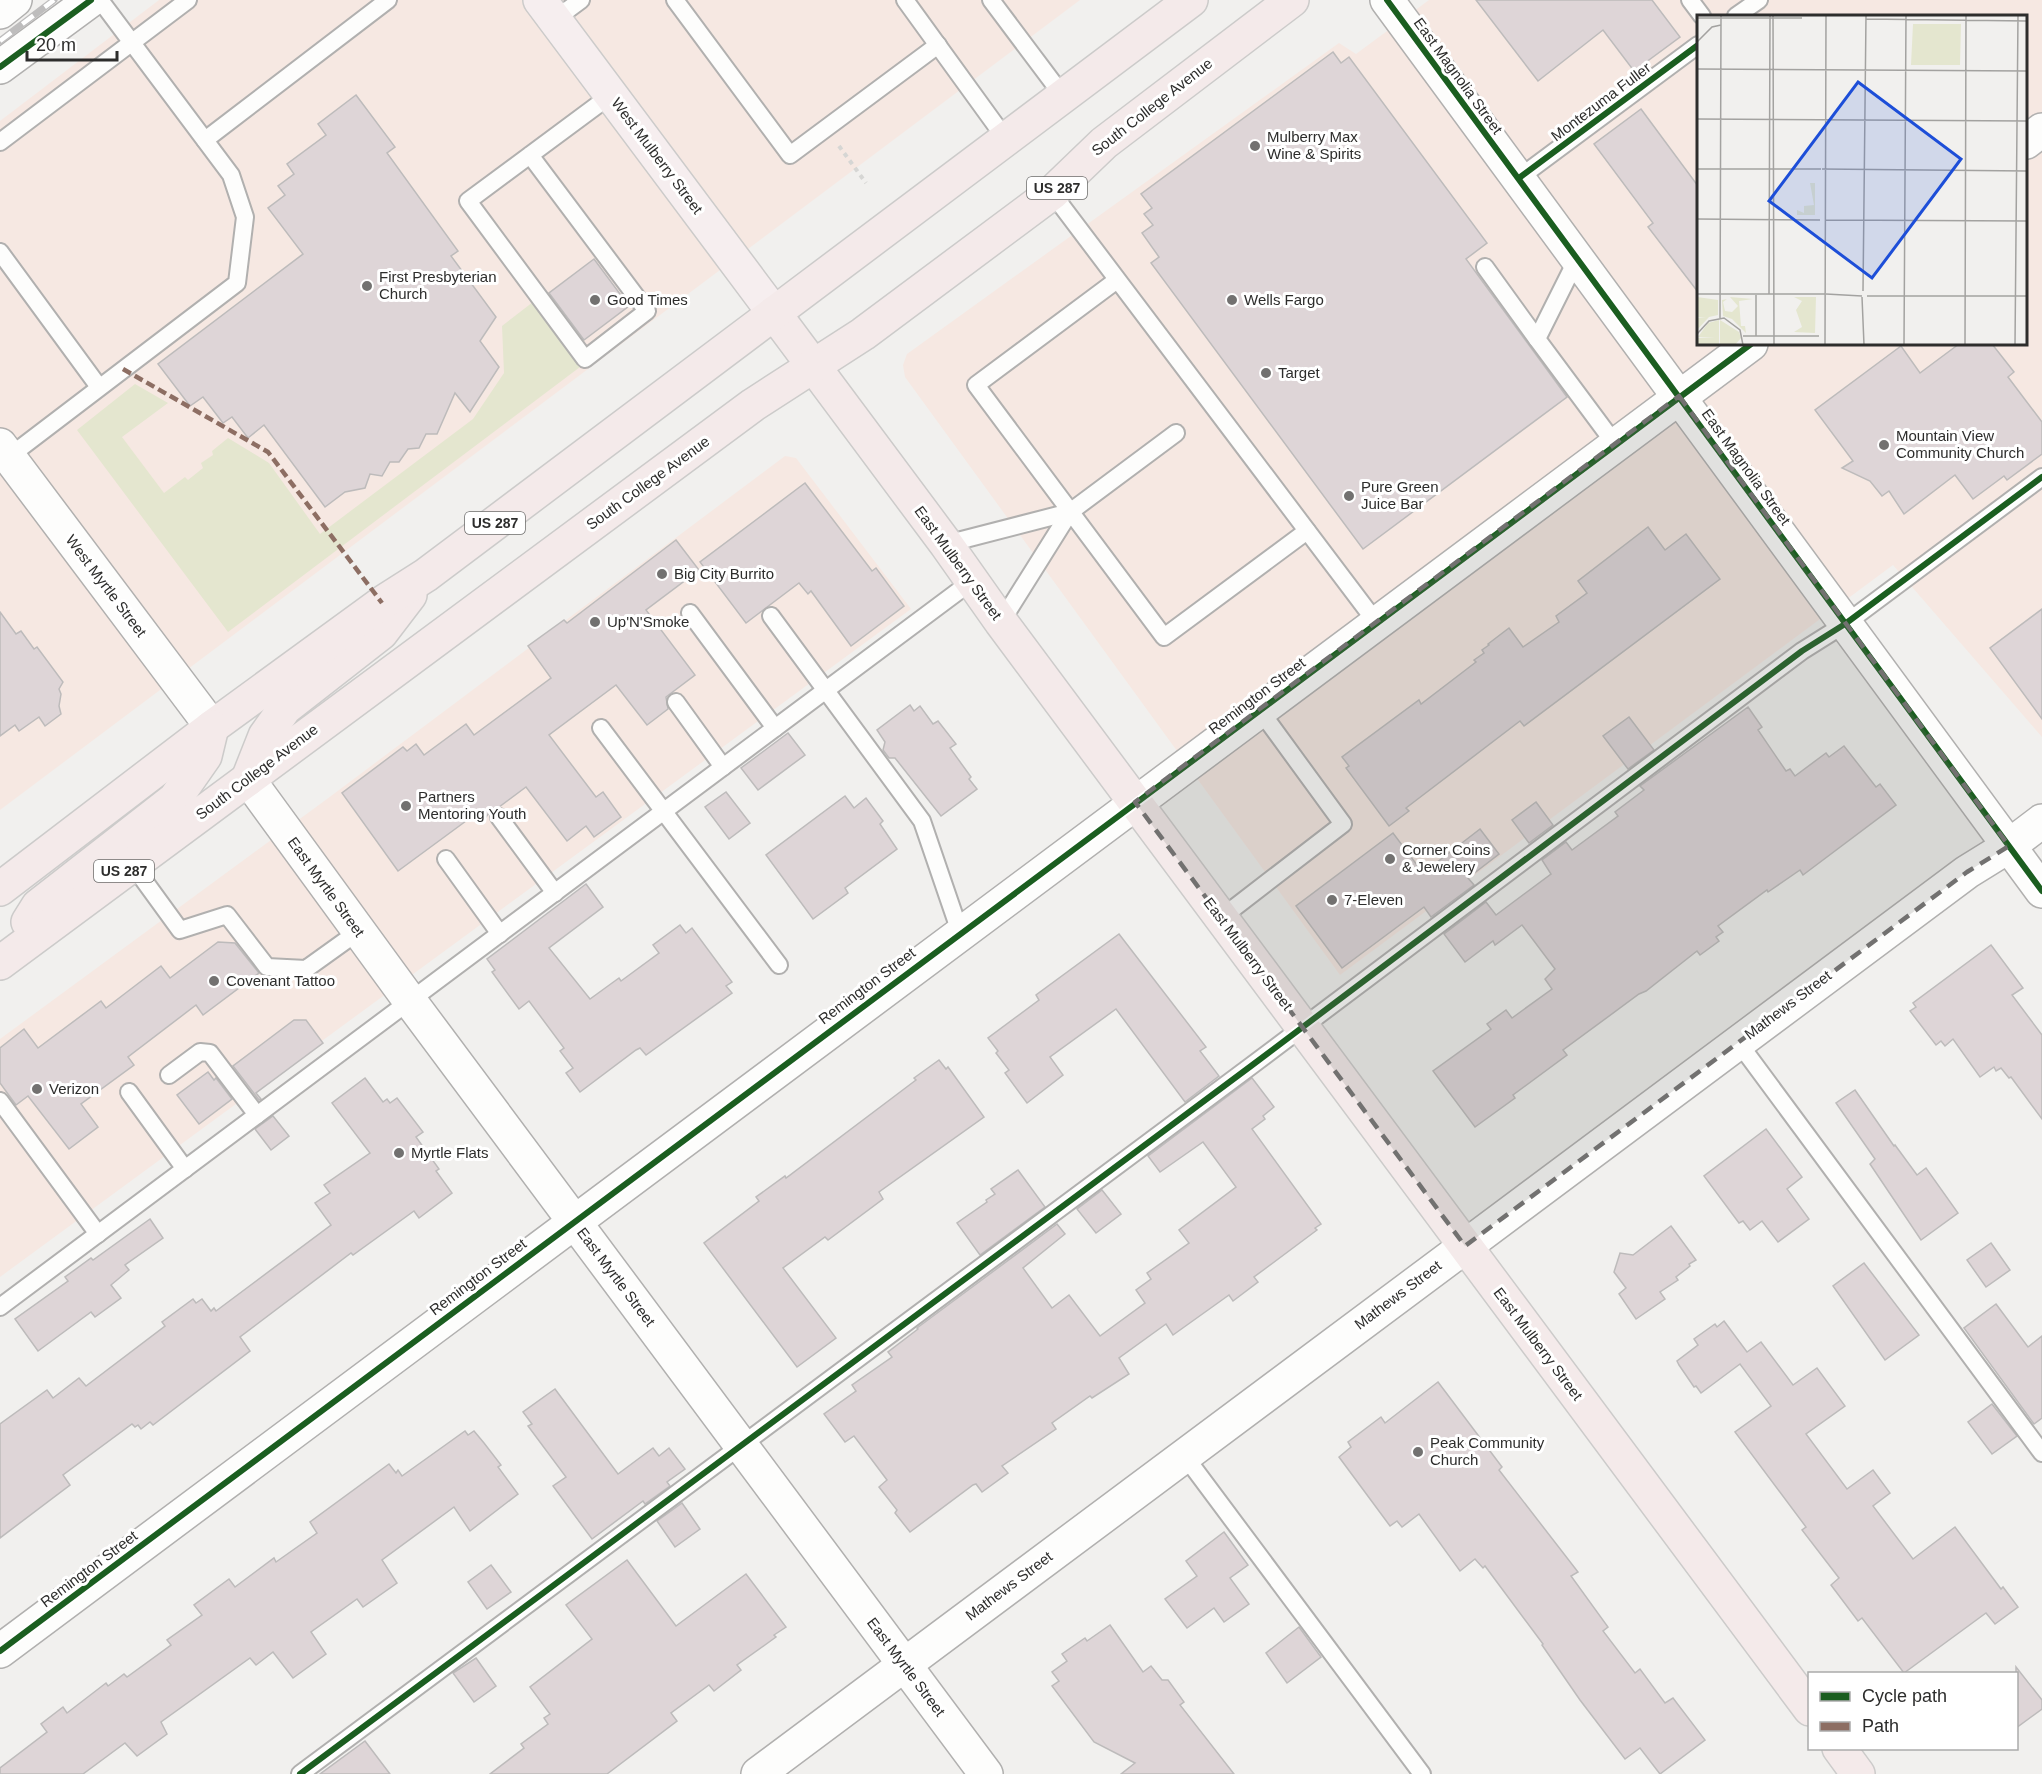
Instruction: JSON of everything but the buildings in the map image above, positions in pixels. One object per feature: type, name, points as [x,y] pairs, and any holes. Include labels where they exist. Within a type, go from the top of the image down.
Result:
[{"type":"highway","name":"US 287","points":[[0,889],[212,728],[382,603],[426,575],[1191,0]]},
{"type":"highway","name":"South College Avenue","points":[[3,960],[753,405],[863,334],[1052,193],[1104,143],[1292,0]]},
{"type":"highway","name":"East Mulberry Street","points":[[774,313],[1808,1708]]},
{"type":"highway","points":[[248,779],[265,736],[285,708],[381,633],[426,575]]},
{"type":"highway","points":[[3,960],[38,906],[175,800],[205,756],[212,728]]},
{"type":"highway","points":[[1840,1750],[1858,1774]]},
{"type":"main road","name":"West Mulberry Street","points":[[547,10],[774,313]]},
{"type":"street","points":[[0,12],[15,0]]},
{"type":"street","points":[[0,67],[90,0]]},
{"type":"street","name":"East Magnolia Street","points":[[1387,0],[2042,891]]},
{"type":"street","points":[[2027,141],[2042,130]]},
{"type":"street","name":"Remington Street","points":[[0,1651],[960,932],[1750,345]]},
{"type":"street","name":"West Myrtle Street","points":[[3,455],[212,728]]},
{"type":"street","name":"East Myrtle Street","points":[[248,779],[410,1001],[986,1774]]},
{"type":"street","name":"Mathews Street","points":[[758,1774],[1966,872],[2009,846],[2042,821]]},
{"type":"lane","points":[[3,455],[99,387],[237,283],[245,217],[231,175],[100,0]]},
{"type":"lane","points":[[0,142],[188,0]]},
{"type":"lane","points":[[205,140],[388,0]]},
{"type":"lane","points":[[547,10],[581,0]]},
{"type":"lane","points":[[675,0],[790,155],[938,45]]},
{"type":"lane","points":[[905,0],[1005,138]]},
{"type":"lane","points":[[991,0],[1063,96]]},
{"type":"lane","points":[[1690,0],[1701,15]]},
{"type":"lane","points":[[1737,15],[1759,0]]},
{"type":"lane","name":"Montezuma Fuller","points":[[1519,178],[1697,46]]},
{"type":"lane","points":[[530,155],[647,311],[585,359],[468,201],[530,155],[611,95]]},
{"type":"lane","points":[[1052,193],[1376,622]]},
{"type":"lane","points":[[0,252],[99,387]]},
{"type":"lane","points":[[1537,339],[1577,259]]},
{"type":"lane","points":[[1485,267],[1615,444]]},
{"type":"lane","points":[[1117,280],[976,385],[1164,638],[1307,531]]},
{"type":"lane","points":[[1001,622],[1070,512],[1176,433]]},
{"type":"lane","points":[[300,1774],[1802,651],[1845,624],[2042,477]]},
{"type":"lane","points":[[946,544],[1070,512]]},
{"type":"lane","points":[[0,1307],[972,581]]},
{"type":"lane","points":[[690,613],[775,728]]},
{"type":"lane","points":[[771,616],[922,821],[960,932]]},
{"type":"lane","points":[[676,702],[723,767]]},
{"type":"lane","points":[[1221,918],[1343,824],[1259,709]]},
{"type":"lane","points":[[601,728],[779,965]]},
{"type":"lane","points":[[499,817],[555,893]]},
{"type":"lane","points":[[446,859],[500,934]]},
{"type":"lane","points":[[132,864],[180,930],[227,915],[267,967],[306,969],[359,931]]},
{"type":"lane","points":[[1738,1042],[2042,1453]]},
{"type":"lane","points":[[169,1075],[200,1052],[210,1053],[257,1115]]},
{"type":"lane","points":[[129,1092],[185,1169]]},
{"type":"lane","points":[[0,1101],[98,1234]]},
{"type":"lane","points":[[1184,1455],[1422,1774]]},
{"type":"path","points":[[826,128],[866,183]]},
{"type":"highlighted area","points":[[1679,396],[2009,846],[1967,872],[1465,1246],[1135,802]]},
{"type":"shaded area","points":[[159,0],[1080,0],[0,810],[0,121]]},
{"type":"shaded area","points":[[1429,0],[2042,0],[2042,737],[1893,565],[1340,975],[905,377],[903,365],[907,354],[1339,43],[1356,54]]},
{"type":"shaded area","points":[[785,456],[796,458],[911,609],[0,1277],[0,1039],[327,799]]},
{"type":"green space","points":[[533,302],[580,367],[228,632],[77,430],[135,384],[168,403],[122,437],[164,493],[185,477],[188,480],[203,468],[201,463],[213,455],[212,451],[228,438],[269,463],[320,534],[473,419],[504,373],[502,326]]},
{"type":"railway","points":[[0,41],[54,0]]},
{"type":"marked path","points":[[123,369],[268,452],[382,603]]},
{"type":"cycle path","points":[[0,67],[91,0]]},
{"type":"cycle path","points":[[1387,0],[2042,891]]},
{"type":"cycle path","points":[[1519,178],[1697,46]]},
{"type":"cycle path","points":[[0,1651],[1750,345]]},
{"type":"cycle path","points":[[300,1774],[1251,1066],[1802,651],[1845,624],[2042,477]]},
{"type":"place","name":"Mulberry Max Wine & Spirits","points":[[1255,146]]},
{"type":"place","name":"First Presbyterian Church","points":[[367,286]]},
{"type":"place","name":"Good Times","points":[[595,300]]},
{"type":"place","name":"Wells Fargo","points":[[1232,300]]},
{"type":"place","name":"Target","points":[[1266,373]]},
{"type":"place","name":"Mountain View Community Church","points":[[1884,445]]},
{"type":"place","name":"Pure Green Juice Bar","points":[[1349,496]]},
{"type":"place","name":"Big City Burrito","points":[[662,574]]},
{"type":"place","name":"Up'N'Smoke","points":[[595,622]]},
{"type":"place","name":"Partners Mentoring Youth","points":[[406,806]]},
{"type":"place","name":"Corner Coins & Jewelery","points":[[1390,859]]},
{"type":"place","name":"7-Eleven","points":[[1332,900]]},
{"type":"place","name":"Covenant Tattoo","points":[[214,981]]},
{"type":"place","name":"Verizon","points":[[37,1089]]},
{"type":"place","name":"Myrtle Flats","points":[[399,1153]]},
{"type":"place","name":"Peak Community Church","points":[[1418,1452]]}]
